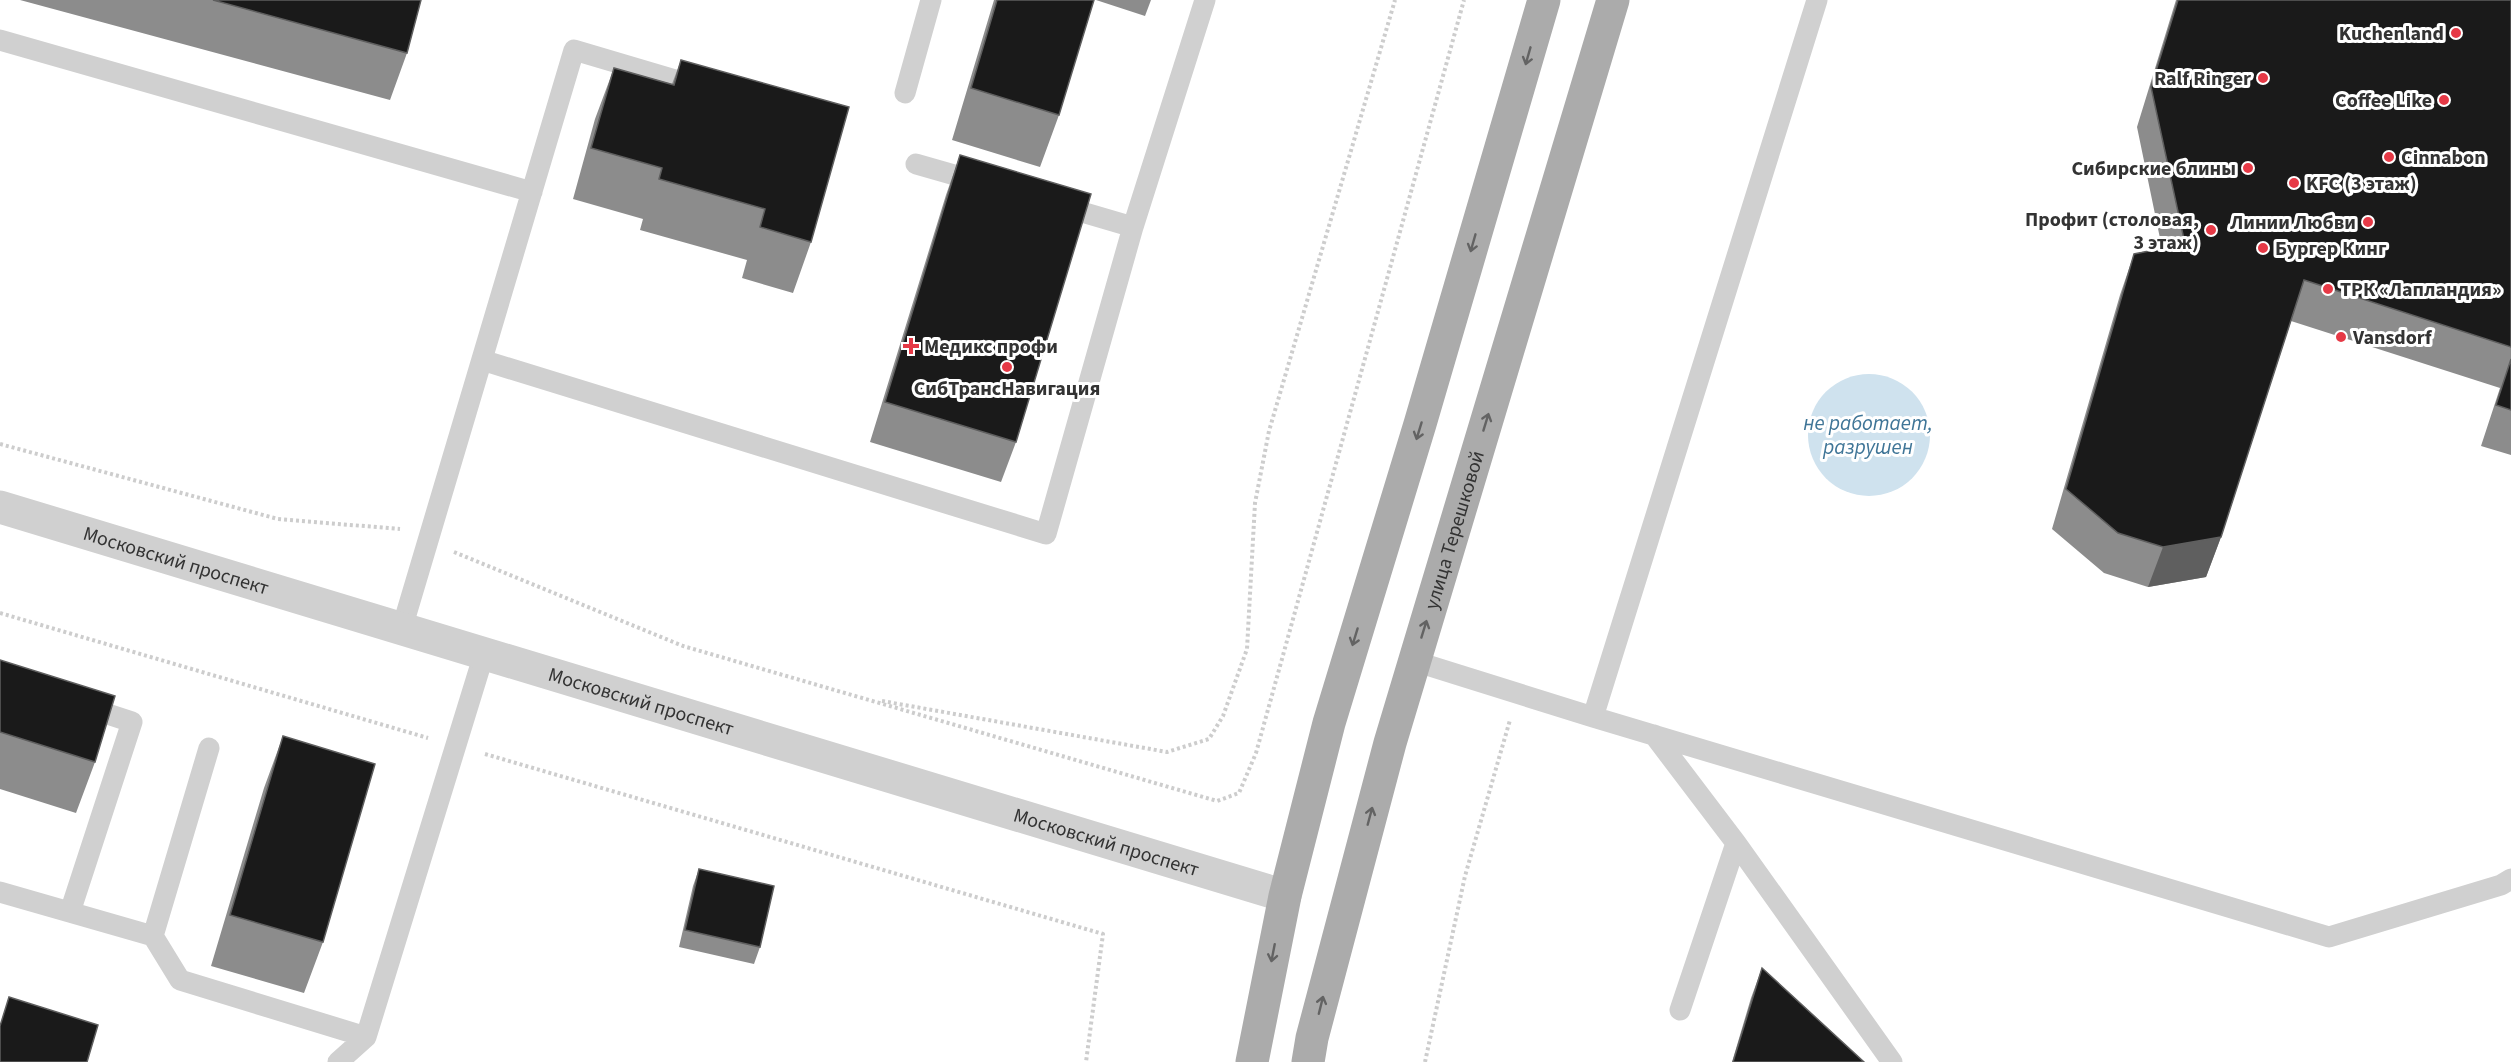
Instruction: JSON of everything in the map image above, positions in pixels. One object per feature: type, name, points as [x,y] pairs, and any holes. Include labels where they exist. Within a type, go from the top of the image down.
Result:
[{"type":"main road","points":[[1252,1062],[1285,896],[1329,723],[1420,424],[1544,0]]},
{"type":"main road","name":"улица Терешковой","points":[[1308,1062],[1343,915],[1414,661],[1613,0]]},
{"type":"street","name":"Московский проспект","points":[[0,507],[1285,896]]},
{"type":"lane","points":[[904,93],[931,0]]},
{"type":"lane","points":[[482,360],[1046,534],[1132,227],[1205,0]]},
{"type":"lane","points":[[1593,717],[1817,0]]},
{"type":"lane","points":[[0,40],[532,192]]},
{"type":"lane","points":[[402,628],[574,50],[720,94]]},
{"type":"lane","points":[[916,164],[996,187]]},
{"type":"lane","points":[[1041,200],[1132,227]]},
{"type":"lane","points":[[338,1062],[366,1037],[484,654]]},
{"type":"lane","points":[[1414,661],[1593,717],[2329,937],[2501,885],[2511,879]]},
{"type":"lane","points":[[66,701],[132,722],[70,912]]},
{"type":"lane","points":[[1654,735],[1736,843],[1892,1062]]},
{"type":"lane","points":[[153,936],[209,748]]},
{"type":"lane","points":[[1680,1010],[1736,843]]},
{"type":"lane","points":[[0,892],[153,936],[180,980],[366,1037]]},
{"type":"path","points":[[861,698],[1167,752],[1209,739],[1223,716],[1247,649],[1255,503],[1269,431],[1395,0]]},
{"type":"path","points":[[0,444],[278,519],[396,528],[683,646],[1217,801],[1239,793],[1256,753],[1464,0]]},
{"type":"path","points":[[0,613],[1103,934],[1086,1062]]},
{"type":"path","points":[[1425,1062],[1465,876],[1518,694]]},
{"type":"water","name":"не работает, разрушен","points":[[1869,374],[1892,379],[1903,384],[1912,392],[1920,401],[1925,412],[1930,435],[1925,458],[1920,469],[1912,478],[1903,486],[1892,491],[1869,496],[1846,491],[1835,486],[1826,478],[1818,469],[1813,458],[1808,435],[1813,412],[1818,401],[1826,392],[1835,384],[1846,379]]},
{"type":"building","points":[[213,0],[421,0],[407,53]]},
{"type":"building","points":[[997,0],[1094,0],[1059,115],[971,88]]},
{"type":"building","name":"ТРК «Лапландия»","points":[[2178,0],[2511,0],[2511,347],[2304,280],[2221,537],[2163,547],[2118,533],[2066,489],[2134,254],[2185,244],[2151,87]]},
{"type":"building","points":[[681,60],[849,107],[811,242],[760,227],[765,209],[659,179],[662,168],[591,148],[614,68],[674,85]]},
{"type":"building","points":[[960,155],[1091,194],[1016,442],[885,402]]},
{"type":"building","points":[[2511,359],[2511,410],[2496,405]]},
{"type":"building","points":[[0,660],[115,696],[95,762],[0,732]]},
{"type":"building","points":[[283,736],[375,764],[323,942],[230,915]]},
{"type":"building","points":[[699,869],[774,886],[760,947],[685,930]]},
{"type":"building","points":[[1762,968],[1864,1062],[1733,1062]]},
{"type":"building","points":[[9,997],[98,1025],[87,1062],[0,1062],[0,1026]]},
{"type":"place","name":"Kuchenland","points":[[2456,33]]},
{"type":"place","name":"Ralf Ringer","points":[[2263,78]]},
{"type":"place","name":"Coffee Like","points":[[2444,100]]},
{"type":"place","name":"Cinnabon","points":[[2389,157]]},
{"type":"place","name":"Сибирские блины","points":[[2248,168]]},
{"type":"place","name":"KFC (3 этаж)","points":[[2294,183]]},
{"type":"place","name":"Линии Любви","points":[[2368,222]]},
{"type":"place","name":"Профит (столовая, 3 этаж)","points":[[2211,230]]},
{"type":"place","name":"Бургер Кинг","points":[[2263,248]]},
{"type":"place","name":"ТРК «Лапландия»","points":[[2328,289]]},
{"type":"place","name":"Vansdorf","points":[[2341,337]]},
{"type":"place","name":"Медикс профи","points":[[911,346]]},
{"type":"place","name":"СибТрансНавигация","points":[[1007,367]]}]
